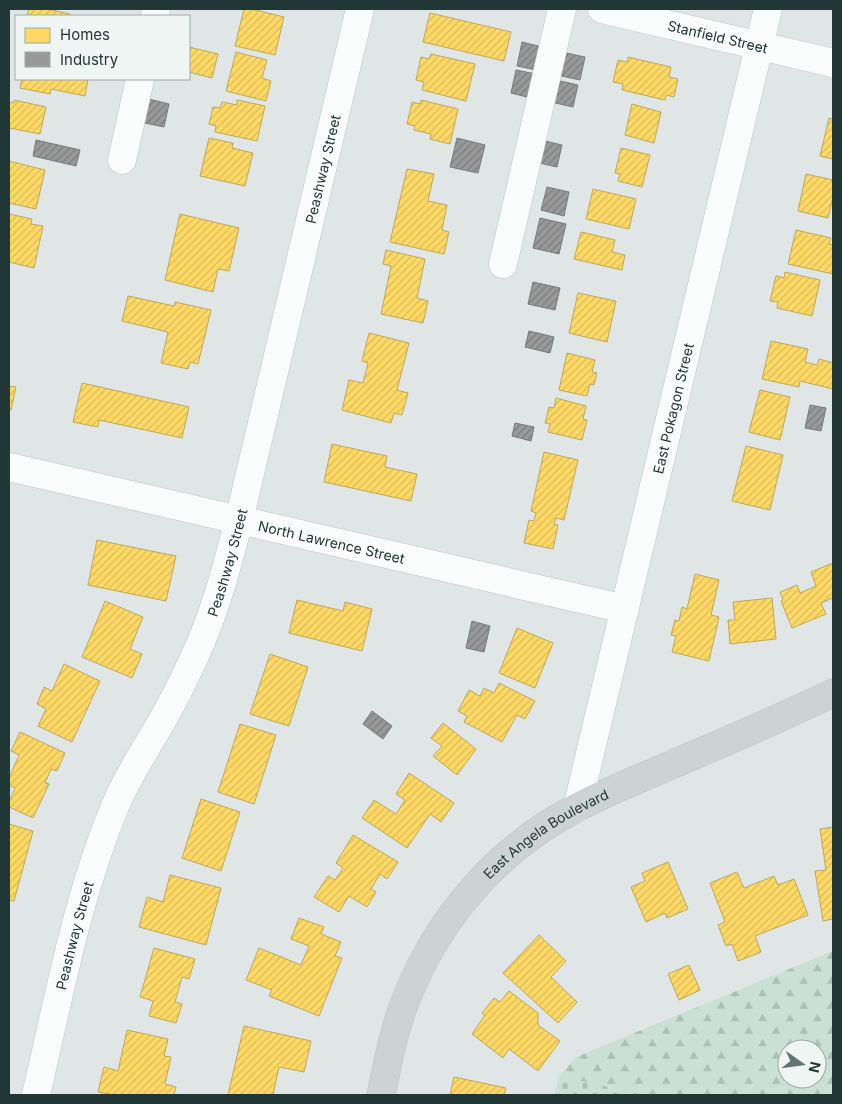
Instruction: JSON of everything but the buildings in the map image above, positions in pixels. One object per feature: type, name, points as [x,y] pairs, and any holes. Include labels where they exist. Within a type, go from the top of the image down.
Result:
[{"type":"main road","name":"East Angela Boulevard","points":[[381,1095],[394,1037],[407,997],[427,953],[466,897],[496,865],[524,842],[577,808],[833,693]]},
{"type":"street","name":"Peashway Street","points":[[36,1095],[89,876],[117,802],[131,773],[158,728],[194,659],[220,589],[239,520],[360,9]]},
{"type":"street","points":[[503,264],[562,9]]},
{"type":"street","name":"Stanfield Street","points":[[602,9],[833,63]]},
{"type":"street","name":"East Pokagon Street","points":[[577,808],[768,9]]},
{"type":"street","points":[[122,160],[140,80]]},
{"type":"street","name":"North Lawrence Street","points":[[9,467],[625,609]]},
{"type":"green space","points":[[833,951],[833,1095],[644,1095],[559,1076],[576,1057]]},
{"type":"green space","points":[[559,1076],[644,1095],[555,1095]]}]
